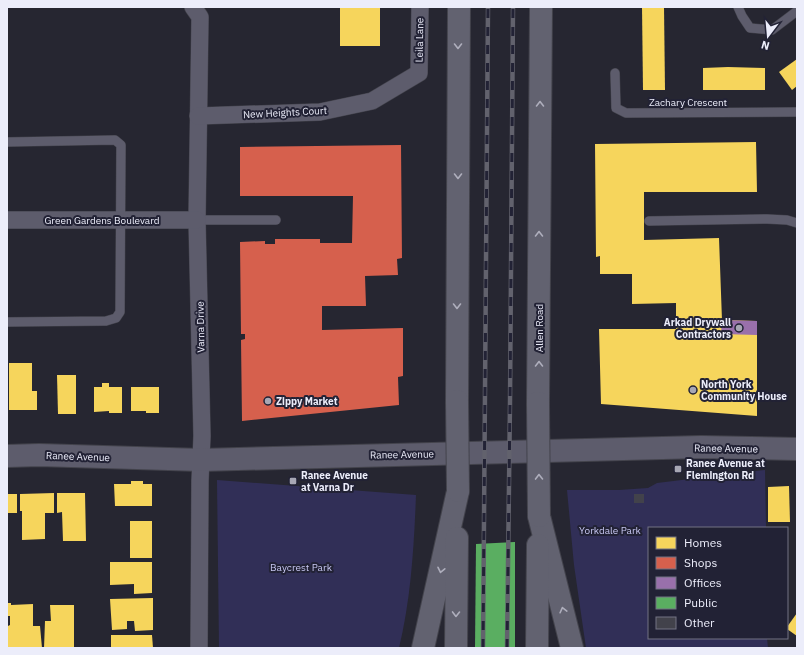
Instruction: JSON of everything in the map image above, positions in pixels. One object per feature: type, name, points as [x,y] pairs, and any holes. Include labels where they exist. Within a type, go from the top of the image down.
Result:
[{"type":"highway","points":[[456,648],[458,491],[458,7]]},
{"type":"highway","name":"Allen Road","points":[[537,648],[541,7]]},
{"type":"highway","points":[[423,648],[458,491]]},
{"type":"highway","points":[[539,516],[572,648]]},
{"type":"street","name":"Varna Drive","points":[[193,7],[200,17],[197,220],[202,428],[200,460],[199,648]]},
{"type":"street","name":"Leila Lane","points":[[419,73],[420,7]]},
{"type":"street","name":"New Heights Court","points":[[198,116],[320,112],[372,101],[419,73]]},
{"type":"street","name":"Green Gardens Boulevard","points":[[7,220],[197,220]]},
{"type":"street","name":"Ranee Avenue","points":[[7,456],[39,455],[200,460],[700,447],[797,449]]},
{"type":"lane","points":[[738,7],[750,28],[772,30],[797,11]]},
{"type":"lane","name":"Zachary Crescent","points":[[615,73],[616,108],[626,113],[797,112]]},
{"type":"lane","points":[[7,142],[115,140],[121,145],[120,312],[116,318],[106,321],[7,322]]},
{"type":"lane","points":[[649,221],[767,219],[787,220],[797,223]]},
{"type":"lane","points":[[197,220],[276,220]]},
{"type":"green space","name":"Yorkdale Park","points":[[765,470],[766,527],[648,527],[648,639],[767,639],[768,648],[586,648],[574,565],[567,490],[619,490],[648,488],[657,483]]},
{"type":"green space","name":"Baycrest Park","points":[[217,480],[416,495],[413,553],[409,591],[399,648],[219,648]]},
{"type":"building: Homes","points":[[340,7],[380,7],[380,46],[340,46]]},
{"type":"building: Homes","points":[[642,7],[664,7],[665,90],[643,90]]},
{"type":"building: Homes","points":[[797,59],[797,86],[792,90],[779,72]]},
{"type":"building: Homes","points":[[703,68],[765,68],[765,90],[703,90]]},
{"type":"building: Homes","points":[[756,142],[757,192],[644,192],[644,240],[719,238],[722,320],[757,321],[757,416],[601,404],[599,329],[676,329],[676,303],[632,304],[632,274],[600,274],[600,256],[596,257],[595,144]]},
{"type":"building: Homes","points":[[9,363],[32,363],[32,391],[37,391],[37,410],[9,410]]},
{"type":"building: Homes","points":[[57,375],[76,375],[76,414],[58,414]]},
{"type":"building: Homes","points":[[102,383],[109,383],[109,387],[122,387],[122,413],[109,413],[109,411],[94,412],[94,387],[102,387]]},
{"type":"building: Homes","points":[[131,387],[159,387],[159,413],[131,411]]},
{"type":"building: Homes","points":[[131,481],[143,481],[143,484],[152,484],[152,506],[115,506],[114,484],[131,484]]},
{"type":"building: Homes","points":[[789,486],[790,522],[768,522],[768,487]]},
{"type":"building: Homes","points":[[54,493],[54,513],[45,513],[45,539],[22,540],[22,511],[20,511],[20,494]]},
{"type":"building: Homes","points":[[57,493],[85,493],[86,541],[63,541],[62,512],[57,513]]},
{"type":"building: Homes","points":[[7,494],[17,494],[17,513],[7,513]]},
{"type":"building: Homes","points":[[130,521],[152,521],[152,558],[130,558]]},
{"type":"building: Homes","points":[[110,562],[152,562],[152,593],[134,594],[134,584],[110,585]]},
{"type":"building: Homes","points":[[153,598],[153,630],[135,631],[134,621],[127,621],[127,629],[112,630],[110,599]]},
{"type":"building: Homes","points":[[7,603],[11,603],[11,605],[33,604],[33,626],[40,626],[42,648],[8,648],[8,626],[10,625],[10,616],[7,616]]},
{"type":"building: Homes","points":[[50,605],[74,605],[74,648],[44,648],[45,621],[51,621]]},
{"type":"building: Homes","points":[[797,613],[797,636],[788,630],[788,626]]},
{"type":"building: Homes","points":[[111,635],[152,635],[153,648],[111,648]]},
{"type":"building: Shops","points":[[401,145],[402,258],[397,259],[398,275],[365,276],[366,306],[322,306],[322,330],[403,328],[403,376],[398,377],[399,405],[242,421],[241,340],[245,339],[245,334],[241,334],[240,242],[265,241],[265,244],[275,244],[275,239],[320,239],[320,243],[352,243],[353,196],[240,196],[240,147]]},
{"type":"building: Offices","name":"Arkad Drywall Contractors","points":[[722,320],[757,321],[757,335],[721,334]]},
{"type":"building: Public","points":[[515,542],[515,648],[475,648],[476,544]]},
{"type":"building: Other","points":[[634,494],[644,494],[644,503],[634,503]]},
{"type":"railway","points":[[483,648],[488,7]]},
{"type":"railway","points":[[507,648],[513,7]]},
{"type":"place","name":"Arkad Drywall Contractors","points":[[739,328]]},
{"type":"place","name":"North York Community House","points":[[693,390]]},
{"type":"place","name":"Zippy Market","points":[[268,401]]},
{"type":"place","name":"Ranee Avenue at Flemington Rd","points":[[678,469]]},
{"type":"place","name":"Ranee Avenue at Varna Dr","points":[[293,481]]}]
